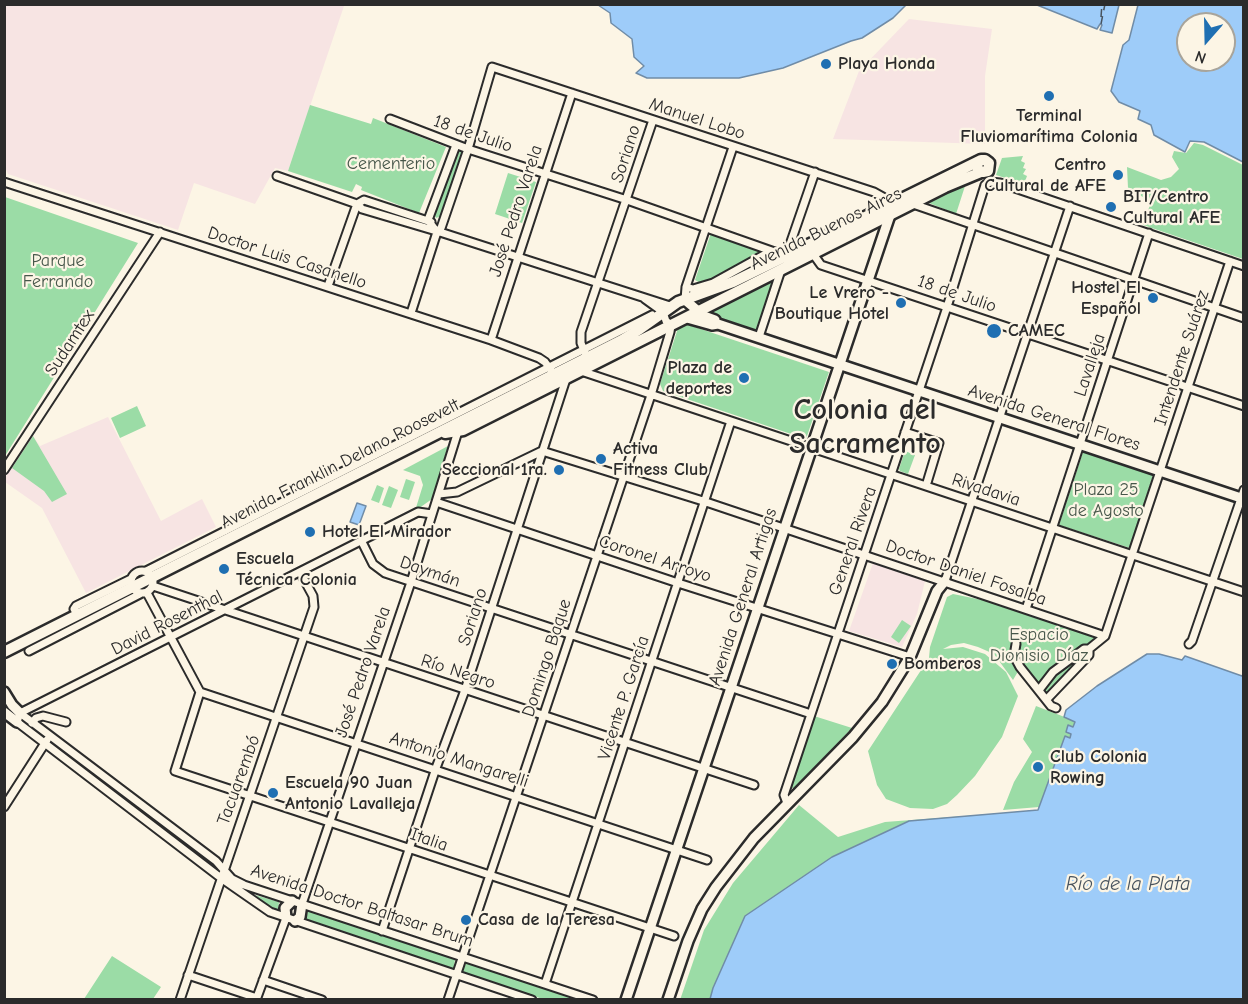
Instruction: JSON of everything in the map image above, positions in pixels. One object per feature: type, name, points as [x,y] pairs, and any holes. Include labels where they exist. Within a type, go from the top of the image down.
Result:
[{"type":"main road","name":"Avenida Buenos Aires","points":[[687,318],[810,250],[943,183],[981,169]]},
{"type":"main road","name":"Avenida Buenos Aires","points":[[889,210],[913,204],[943,183]]},
{"type":"main road","name":"Avenida Buenos Aires","points":[[685,300],[786,264]]},
{"type":"main road","name":"Avenida Franklin Delano Roosevelt","points":[[5,652],[27,648],[56,632],[76,612],[97,606],[138,588],[151,578],[231,533],[459,424],[588,358],[685,300]]},
{"type":"main road","name":"Avenida Franklin Delano Roosevelt","points":[[552,375],[566,379],[581,371],[588,358],[687,318]]},
{"type":"street","name":"Manuel Lobo","points":[[468,149],[492,67],[874,192],[883,197],[889,210]]},
{"type":"street","name":"José Pedro Varela","points":[[491,340],[572,93]]},
{"type":"street","name":"18 de Julio","points":[[390,119],[456,145],[627,200],[771,251],[786,264]]},
{"type":"street","name":"Soriano","points":[[588,358],[580,337],[653,120]]},
{"type":"street","points":[[428,220],[456,145]]},
{"type":"street","points":[[685,300],[686,287],[733,147]]},
{"type":"street","points":[[411,313],[468,149]]},
{"type":"street","points":[[981,169],[985,185],[989,182],[1000,183]]},
{"type":"street","points":[[981,169],[1000,183],[1244,266]]},
{"type":"street","points":[[759,338],[786,264],[815,172]]},
{"type":"street","points":[[277,176],[357,204],[362,209],[441,231],[645,299],[665,310],[666,321],[671,326]]},
{"type":"street","name":"Doctor Luis Casanello","points":[[4,182],[491,340],[539,358],[552,375]]},
{"type":"street","name":"General Rivera","points":[[788,803],[784,795],[947,307],[985,185]]},
{"type":"street","points":[[328,286],[357,204],[364,200],[428,220],[441,231]]},
{"type":"street","points":[[913,204],[1244,318]]},
{"type":"street","points":[[668,999],[688,940],[708,899],[738,857],[867,721],[892,688],[910,657],[937,591],[945,580],[1070,206]]},
{"type":"street","name":"Avenida General Artigas","points":[[626,999],[868,280],[889,210]]},
{"type":"street","name":"Sudamtex","points":[[4,470],[160,232]]},
{"type":"street","name":"Lavalleja","points":[[1026,609],[1149,233]]},
{"type":"street","name":"18 de Julio","points":[[810,250],[821,264],[1244,406]]},
{"type":"street","points":[[686,287],[697,288],[713,283],[771,251]]},
{"type":"street","name":"Intendente Suárez","points":[[1105,636],[1230,261]]},
{"type":"street","name":"Avenida General Flores","points":[[685,300],[698,312],[718,324],[1161,471],[1243,495]]},
{"type":"street","name":"Avenida General Flores","points":[[687,318],[712,325],[718,324]]},
{"type":"street","name":"Domingo Baque","points":[[448,999],[651,395],[671,326]]},
{"type":"street","name":"Rivadavia","points":[[581,371],[1244,592]]},
{"type":"street","points":[[231,533],[459,424],[552,375]]},
{"type":"street","name":"Soriano","points":[[382,931],[492,609],[566,379]]},
{"type":"street","name":"Vicente P. García","points":[[545,984],[731,421]]},
{"type":"street","name":"José Pedro Varela","points":[[290,919],[300,917],[302,904],[329,822],[411,582],[459,424]]},
{"type":"street","points":[[905,432],[939,443],[926,486]]},
{"type":"street","points":[[439,494],[457,492],[542,450]]},
{"type":"street","name":"Doctor Daniel Fosalba","points":[[542,450],[945,580],[1105,636]]},
{"type":"street","points":[[457,492],[454,501],[460,509]]},
{"type":"street","points":[[1189,644],[1243,495]]},
{"type":"street","name":"Coronel Arroyo","points":[[436,502],[910,657]]},
{"type":"street","name":"David Rosenthal","points":[[19,717],[418,512],[432,514]]},
{"type":"street","name":"Daymán","points":[[362,542],[378,569],[411,582],[811,714]]},
{"type":"street","name":"Tacuarembó","points":[[180,999],[315,603],[300,572]]},
{"type":"street","points":[[151,578],[138,588],[170,638],[200,692]]},
{"type":"street","name":"Río Negro","points":[[151,578],[226,610],[754,785]]},
{"type":"street","name":"Avenida Franklin Delano Roosevelt","points":[[56,632],[97,606]]},
{"type":"street","points":[[1039,690],[1053,672],[1105,636]]},
{"type":"street","points":[[1016,644],[1014,656],[1017,661],[1052,706],[1056,708]]},
{"type":"street","points":[[1047,699],[1089,655],[1089,649]]},
{"type":"street","name":"Avenida Doctor Baltasar Brum","points":[[4,692],[19,717],[45,742],[221,878],[270,912],[532,999]]},
{"type":"street","name":"Antonio Mangarelli","points":[[200,692],[436,768],[707,860]]},
{"type":"street","name":"Italia","points":[[200,692],[175,771],[674,936]]},
{"type":"street","name":"Avenida Doctor Baltasar Brum","points":[[4,712],[32,723],[216,861],[232,879],[244,885],[592,999]]},
{"type":"street","points":[[32,723],[36,718],[43,716],[66,722]]},
{"type":"street","name":"Avenida Doctor Baltasar Brum","points":[[4,717],[19,717]]},
{"type":"street","points":[[4,807],[50,736]]},
{"type":"street","points":[[188,975],[256,999],[290,919],[285,908],[292,901]]},
{"type":"street","points":[[263,980],[322,999]]},
{"type":"shaded area","points":[[338,4],[344,6],[288,171],[275,168],[255,204],[194,183],[178,230],[8,174],[5,167],[5,5]]},
{"type":"shaded area","points":[[909,19],[992,29],[985,76],[985,144],[833,139],[859,71]]},
{"type":"shaded area","points":[[108,417],[161,521],[202,499],[216,527],[86,593],[42,508],[5,482],[5,478],[33,436],[40,446]]},
{"type":"shaded area","points":[[873,563],[925,581],[917,614],[902,647],[849,631]]},
{"type":"green space","name":"Cementerio","points":[[310,105],[371,124],[373,118],[446,147],[419,213],[361,190],[362,187],[356,184],[352,192],[288,171]]},
{"type":"green space","points":[[1194,143],[1203,145],[1243,165],[1243,259],[1143,225],[1151,202],[1128,188],[1127,167],[1161,180],[1171,177],[1179,169],[1172,157],[1174,151],[1186,153]]},
{"type":"green space","points":[[458,151],[463,152],[463,155],[441,216],[436,218],[433,212]]},
{"type":"green space","points":[[1023,156],[1021,161],[1025,163],[1023,168],[1026,169],[1023,174],[1027,176],[1024,184],[996,175],[1002,158]]},
{"type":"green space","points":[[508,173],[536,182],[522,223],[495,214]]},
{"type":"green space","points":[[966,183],[956,214],[929,203],[929,202]]},
{"type":"green space","name":"Parque Ferrando","points":[[4,197],[138,243],[5,456]]},
{"type":"green space","points":[[711,233],[761,250],[761,255],[702,284],[695,280]]},
{"type":"green space","points":[[767,281],[772,285],[758,332],[711,315],[710,310]]},
{"type":"green space","name":"Plaza de deportes","points":[[686,324],[829,372],[806,439],[663,391],[660,384],[678,328]]},
{"type":"green space","points":[[137,406],[146,426],[120,438],[111,418]]},
{"type":"green space","points":[[33,436],[67,494],[52,502],[44,491],[12,468]]},
{"type":"green space","points":[[448,446],[432,499],[415,511],[423,485],[420,476],[403,470]]},
{"type":"green space","points":[[905,451],[915,455],[908,474],[899,469]]},
{"type":"green space","name":"Plaza 25 de Agosto","points":[[1083,452],[1153,475],[1130,548],[1059,525]]},
{"type":"green space","points":[[406,479],[415,482],[409,500],[400,497]]},
{"type":"green space","points":[[377,485],[384,488],[379,503],[371,500]]},
{"type":"green space","points":[[389,486],[398,490],[391,508],[382,505]]},
{"type":"green space","name":"Espacio Dionisio Díaz","points":[[953,594],[1007,605],[1102,637],[1038,683],[1020,668],[1013,680],[994,654],[978,647],[964,643],[943,649],[963,647],[985,654],[1006,672],[1018,696],[1002,737],[975,776],[957,795],[947,804],[933,809],[910,808],[886,799],[877,785],[868,751],[929,658],[930,647],[947,597]]},
{"type":"green space","points":[[902,620],[911,626],[899,643],[891,637]]},
{"type":"green space","points":[[1083,654],[1085,655],[1047,694],[1045,690],[1057,674]]},
{"type":"green space","name":"Club Colonia Rowing","points":[[1036,706],[1075,721],[1073,727],[1068,726],[1066,732],[1071,734],[1070,738],[1065,737],[1039,807],[1003,810],[1014,782],[1032,752],[1023,739]]},
{"type":"green space","points":[[814,716],[852,728],[794,788],[791,788]]},
{"type":"green space","points":[[799,805],[838,837],[885,822],[1005,813],[801,999],[680,1000],[704,930],[733,883]]},
{"type":"green space","points":[[255,895],[279,902],[278,911],[276,912]]},
{"type":"green space","points":[[308,910],[455,958],[454,968],[451,970],[306,920]]},
{"type":"green space","points":[[112,956],[161,987],[153,999],[84,999]]},
{"type":"green space","points":[[467,962],[584,999],[543,999],[463,974],[462,971]]},
{"type":"water","points":[[598,5],[906,5],[893,18],[862,38],[783,68],[739,78],[647,78],[636,73],[644,66],[634,57],[632,39],[611,23],[610,13]]},
{"type":"water","points":[[1037,5],[1119,5],[1112,33],[1100,30],[1102,25],[1100,24],[1097,29]]},
{"type":"water","points":[[1138,5],[1243,5],[1243,162],[1204,142],[1190,141],[1185,152],[1154,135],[1151,125],[1138,119],[1140,111],[1119,102],[1111,91],[1123,45],[1129,40]]},
{"type":"water","points":[[357,503],[366,506],[359,525],[350,522]]},
{"type":"water","name":"Río de la Plata","points":[[1147,654],[1159,654],[1182,660],[1185,656],[1242,676],[1243,674],[1243,999],[710,999],[745,916],[832,857],[909,821],[1038,810],[1065,736],[1070,738],[1071,734],[1066,732],[1068,725],[1073,727],[1075,722],[1064,717],[1066,710],[1097,686]]},
{"type":"ferry route","points":[[1101,17],[1102,4]]},
{"type":"ferry route","points":[[1101,24],[1105,4]]},
{"type":"place","name":"Playa Honda","points":[[826,64]]},
{"type":"place","name":"Terminal Fluviomarítima Colonia","points":[[1049,96]]},
{"type":"place","name":"Centro Cultural de AFE","points":[[1118,175]]},
{"type":"place","name":"BIT/Centro Cultural AFE","points":[[1111,207]]},
{"type":"place","name":"Hostel El Español","points":[[1153,298]]},
{"type":"place","name":"Le Vrero - Boutique Hotel","points":[[901,303]]},
{"type":"place","name":"CAMEC","points":[[994,331]]},
{"type":"place","name":"Plaza de deportes","points":[[744,378]]},
{"type":"place","name":"Activa Fitness Club","points":[[601,459]]},
{"type":"place","name":"Seccional 1ra.","points":[[559,470]]},
{"type":"place","name":"Hotel El Mirador","points":[[310,532]]},
{"type":"place","name":"Escuela Técnica Colonia","points":[[224,569]]},
{"type":"place","name":"Bomberos","points":[[892,664]]},
{"type":"place","name":"Club Colonia Rowing","points":[[1038,767]]},
{"type":"place","name":"Escuela 90 Juan Antonio Lavalleja","points":[[273,793]]},
{"type":"place","name":"Casa de la Teresa","points":[[466,920]]},
{"type":"district","name":"Colonia del Sacramento","points":[[865,428]]}]
